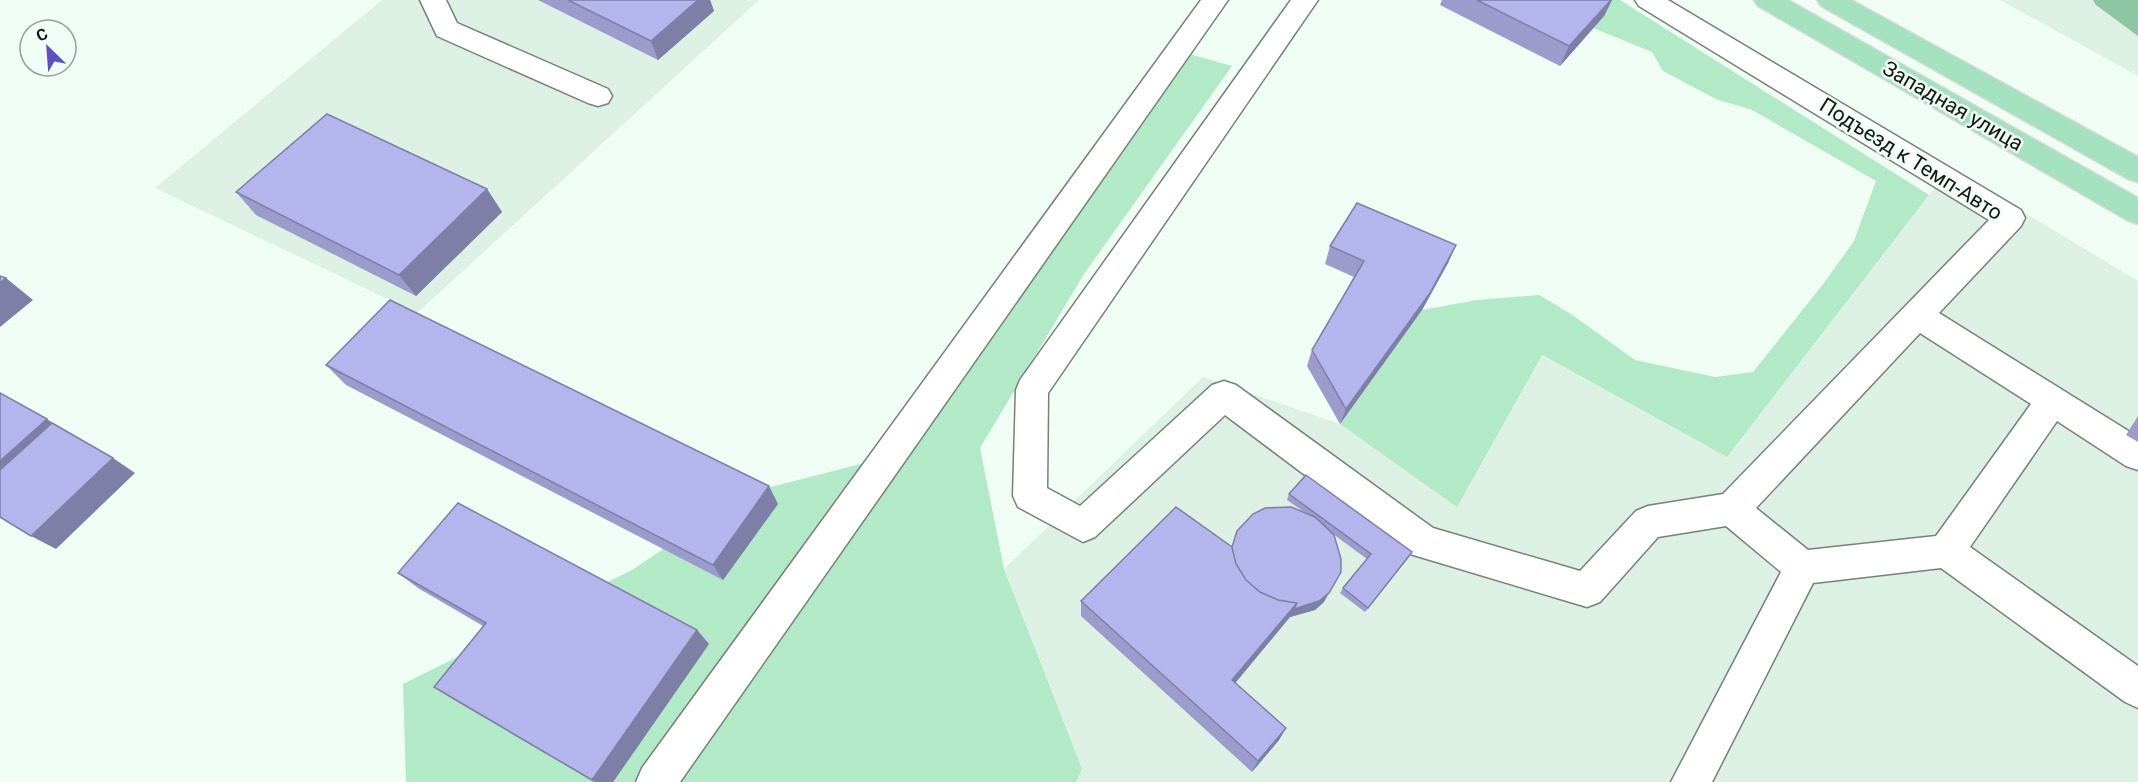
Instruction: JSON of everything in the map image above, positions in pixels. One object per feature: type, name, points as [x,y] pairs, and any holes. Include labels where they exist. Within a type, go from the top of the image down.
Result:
[{"type":"main road","name":"Западная улица","points":[[1767,0],[2138,212]]},
{"type":"main road","name":"Западная улица","points":[[1830,0],[2138,171]]},
{"type":"lane","points":[[433,0],[446,29],[598,96]]},
{"type":"lane","points":[[656,782],[1215,0]]},
{"type":"lane","points":[[1305,0],[1032,390],[1030,495],[1083,526],[1224,395],[1423,542],[1587,590],[1648,522],[1732,509],[1802,567],[1946,551],[2138,689]]},
{"type":"lane","name":"Подъезд к Темп-Авто","points":[[1648,0],[2010,218],[1732,509]]},
{"type":"lane","points":[[1917,315],[2138,455]]},
{"type":"lane","points":[[1946,551],[2052,401]]},
{"type":"lane","points":[[1691,782],[1802,567]]},
{"type":"shaded area","points":[[382,0],[759,0],[417,313],[155,188]]},
{"type":"shaded area","points":[[1570,0],[1620,0],[1929,195],[1727,457],[1542,355],[1457,507],[1340,424],[1422,310],[1477,300],[1539,295],[1571,314],[1635,360],[1715,377],[1753,372],[1824,283],[1854,241],[1876,181],[1752,110],[1716,99],[1663,71],[1652,52],[1593,28],[1603,16]]},
{"type":"shaded area","points":[[2000,0],[2138,0],[2138,76]]},
{"type":"shaded area","points":[[2093,0],[2138,0],[2138,36],[2096,5]]},
{"type":"shaded area","points":[[1186,53],[1232,66],[1084,274],[980,448],[1004,569],[1082,769],[1076,782],[406,782],[403,684],[632,570],[747,493],[888,457]]},
{"type":"shaded area","points":[[1950,168],[2138,281],[2138,782],[1076,782],[1082,769],[1004,569],[1203,377],[1340,424],[1457,506],[1541,355],[1727,457]]},
{"type":"building","points":[[568,0],[698,0],[651,41]]},
{"type":"building","points":[[1477,0],[1611,0],[1569,46]]},
{"type":"building","points":[[327,114],[487,189],[399,275],[236,192]]},
{"type":"building","points":[[1357,203],[1456,245],[1430,293],[1346,409],[1312,350],[1364,261],[1330,246]]},
{"type":"building","points":[[390,300],[769,486],[713,565],[326,365]]},
{"type":"building","points":[[0,393],[47,419],[0,461]]},
{"type":"building","points":[[52,423],[113,458],[31,536],[0,517],[0,470]]},
{"type":"building","points":[[1306,475],[1412,552],[1368,608],[1343,588],[1371,554],[1289,494]]},
{"type":"building","points":[[458,503],[697,630],[592,780],[434,687],[486,623],[398,573]]},
{"type":"building","points":[[1176,507],[1232,547],[1236,564],[1246,580],[1260,592],[1278,600],[1297,603],[1232,680],[1286,728],[1258,761],[1081,601]]},
{"type":"building","points":[[1291,507],[1315,517],[1334,535],[1341,559],[1341,572],[1329,593],[1319,601],[1294,609],[1297,603],[1278,600],[1260,592],[1246,580],[1236,564],[1232,547],[1237,531],[1253,514],[1265,508]]}]
